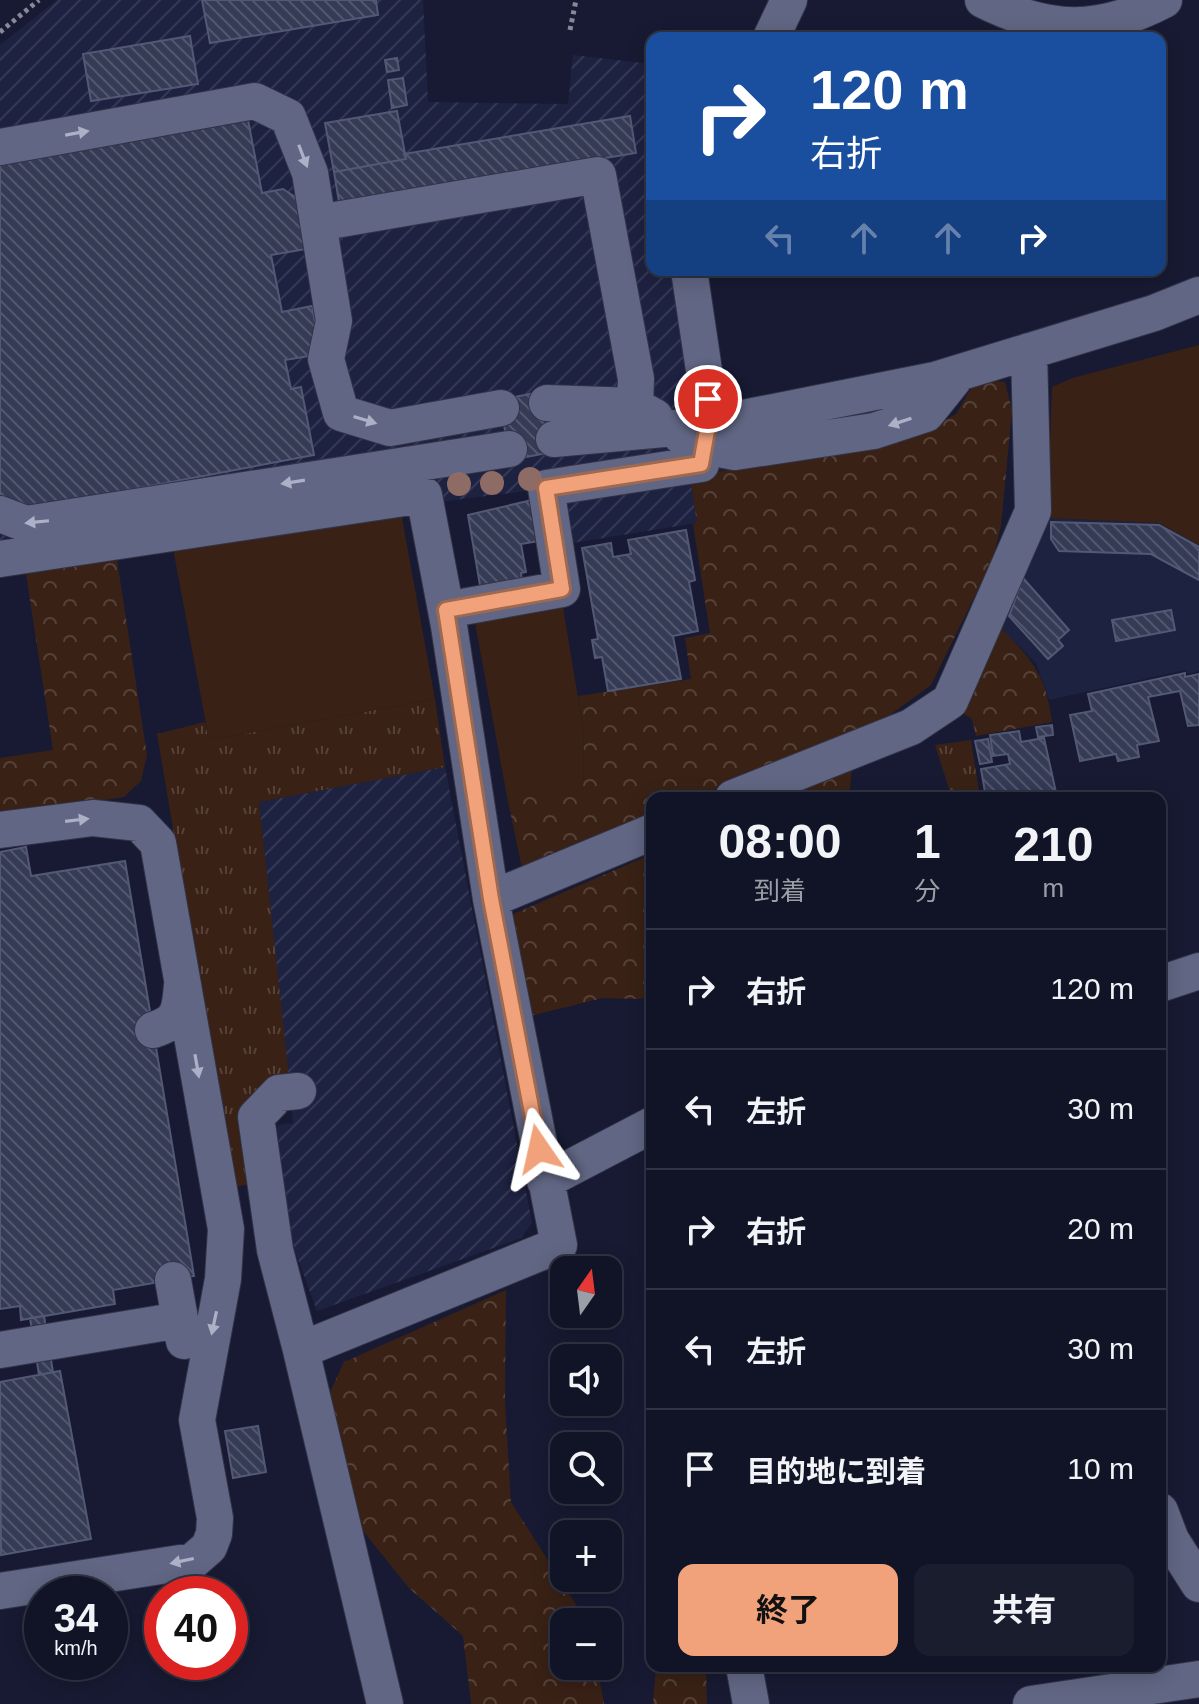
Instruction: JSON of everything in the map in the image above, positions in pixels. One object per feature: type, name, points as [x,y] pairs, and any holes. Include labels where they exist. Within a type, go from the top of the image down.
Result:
[{"type":"street","points":[[774,32],[789,0]]},
{"type":"street","points":[[983,0],[1037,23],[1076,27],[1122,19],[1164,0]]},
{"type":"street","points":[[0,147],[255,101],[288,117],[310,173],[334,321],[326,359],[341,413],[390,428],[501,408]]},
{"type":"street","points":[[318,223],[598,175],[636,379],[635,406]]},
{"type":"street","points":[[446,610],[562,589],[546,488],[701,464],[694,432],[689,276]]},
{"type":"street","points":[[554,439],[589,434],[694,432],[958,374],[1154,313],[1199,295]]},
{"type":"street","points":[[748,792],[911,727],[950,701],[1033,511],[1029,351]]},
{"type":"street","points":[[547,403],[635,406],[694,432]]},
{"type":"street","points":[[0,514],[26,524],[509,449]]},
{"type":"street","points":[[0,559],[424,495],[446,610],[491,899],[559,1245],[301,1350]]},
{"type":"street","points":[[0,830],[93,818],[139,823],[158,843],[226,1229],[223,1279],[197,1420]]},
{"type":"street","points":[[491,899],[646,834]]},
{"type":"street","points":[[1166,982],[1199,971]]},
{"type":"street","points":[[153,1030],[171,1024],[180,1014],[182,984]]},
{"type":"street","points":[[298,1091],[279,1093],[256,1117],[275,1250],[385,1704]]},
{"type":"street","points":[[545,1181],[646,1128]]},
{"type":"street","points":[[0,1591],[193,1561],[209,1547],[215,1518],[173,1280]]},
{"type":"street","points":[[0,1350],[180,1320]]},
{"type":"street","points":[[1166,1527],[1199,1584]]},
{"type":"street","points":[[745,1672],[751,1704]]},
{"type":"street","points":[[1031,1704],[1199,1679]]},
{"type":"path","points":[[0,32],[39,0]]},
{"type":"path","points":[[570,30],[576,0]]},
{"type":"shaded area","points":[[57,0],[423,0],[428,102],[568,104],[573,55],[646,63],[646,276],[676,276],[727,469],[690,477],[697,523],[566,544],[534,490],[439,502],[435,481],[0,547],[0,45]]},
{"type":"shaded area","points":[[1047,518],[1159,523],[1199,545],[1199,671],[1188,674],[1186,670],[1049,700],[1036,663],[1001,628]]},
{"type":"shaded area","points":[[445,767],[532,1223],[521,1238],[317,1311],[291,1240],[277,1129],[279,1125],[293,1123],[259,802]]},
{"type":"green space","points":[[1199,345],[1199,545],[1159,523],[1047,518],[1052,387],[1072,378]]},
{"type":"green space","points":[[976,380],[1005,382],[1012,410],[1001,526],[993,559],[931,685],[890,715],[858,731],[709,792],[646,792],[646,817],[522,868],[507,797],[584,781],[583,728],[578,696],[691,679],[685,638],[710,633],[693,524],[697,523],[690,477],[923,433],[956,414]]},
{"type":"green space","points":[[400,507],[435,699],[209,740],[173,549]]},
{"type":"green space","points":[[117,560],[147,755],[141,781],[124,797],[0,816],[0,758],[53,750],[26,574]]},
{"type":"green space","points":[[562,601],[583,728],[584,782],[507,797],[475,623],[485,612]]},
{"type":"green space","points":[[1001,628],[1022,650],[1042,680],[1052,722],[976,736],[972,719],[962,713]]},
{"type":"green space","points":[[435,699],[445,767],[259,802],[289,1078],[255,1183],[234,1187],[157,734],[205,722],[209,740]]},
{"type":"green space","points":[[971,740],[979,792],[950,792],[935,745]]},
{"type":"green space","points":[[852,767],[850,792],[795,792]]},
{"type":"green space","points":[[646,857],[646,996],[603,998],[530,1016],[511,915]]},
{"type":"green space","points":[[506,1290],[505,1402],[511,1502],[550,1564],[550,1592],[568,1592],[578,1608],[550,1608],[550,1680],[600,1680],[604,1704],[471,1704],[463,1636],[409,1588],[363,1531],[330,1392],[344,1362]]},
{"type":"green space","points":[[656,1672],[706,1672],[707,1704],[653,1704]]},
{"type":"building","points":[[202,0],[376,0],[378,15],[210,43]]},
{"type":"building","points":[[190,36],[198,84],[91,101],[83,54]]},
{"type":"building","points":[[397,58],[399,70],[387,72],[385,60]]},
{"type":"building","points":[[403,78],[407,105],[392,108],[388,80]]},
{"type":"building","points":[[397,111],[406,159],[334,172],[325,123]]},
{"type":"building","points":[[630,116],[636,153],[339,202],[334,172],[406,159],[404,154]]},
{"type":"building","points":[[248,120],[262,193],[283,189],[297,198],[306,249],[271,255],[282,312],[312,306],[321,354],[285,360],[291,389],[301,387],[314,455],[18,511],[0,499],[0,165]]},
{"type":"building","points":[[545,391],[557,451],[511,460],[499,400]]},
{"type":"building","points":[[532,500],[539,541],[521,544],[526,572],[521,573],[523,590],[482,597],[468,515]]},
{"type":"building","points":[[1051,522],[1159,525],[1199,547],[1199,580],[1151,554],[1059,551],[1051,539]]},
{"type":"building","points":[[686,530],[695,580],[689,582],[698,631],[673,636],[681,679],[608,691],[602,657],[595,658],[592,640],[598,639],[582,548],[611,543],[613,557],[631,554],[628,540]]},
{"type":"building","points":[[1023,578],[1069,630],[1058,640],[1063,646],[1048,659],[1009,616]]},
{"type":"building","points":[[1171,610],[1175,630],[1116,641],[1112,620]]},
{"type":"building","points":[[1185,673],[1185,677],[1199,674],[1199,725],[1188,726],[1180,691],[1148,697],[1159,741],[1137,745],[1139,757],[1118,761],[1116,754],[1080,761],[1070,715],[1092,711],[1088,694]]},
{"type":"building","points":[[1052,725],[1053,735],[1038,737],[1036,727]]},
{"type":"building","points":[[1019,731],[1021,742],[1044,738],[1056,792],[985,792],[981,769],[1010,764],[1008,754],[993,756],[990,735]]},
{"type":"building","points":[[988,739],[992,762],[980,764],[975,741]]},
{"type":"building","points":[[26,847],[31,876],[125,861],[194,1276],[113,1290],[115,1304],[21,1320],[20,1306],[0,1309],[0,852]]},
{"type":"building","points":[[44,1316],[53,1372],[39,1375],[30,1318]]},
{"type":"building","points":[[60,1371],[91,1539],[1,1555],[0,1382]]},
{"type":"building","points":[[258,1426],[266,1472],[233,1478],[225,1431]]},
{"type":"route","points":[[539,1149],[491,899],[446,610],[562,589],[546,488],[701,464],[708,425],[712,424],[708,399]]}]
